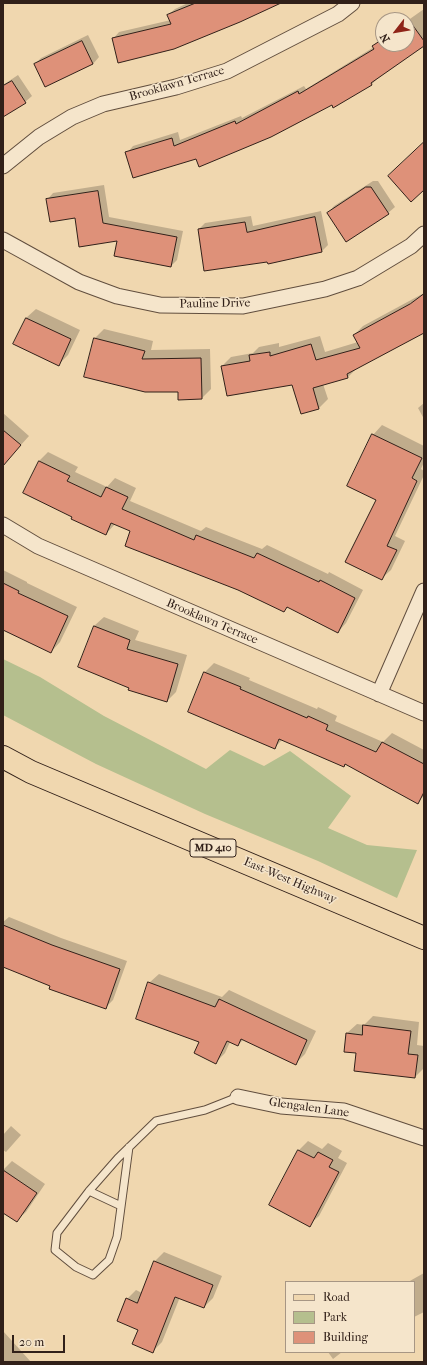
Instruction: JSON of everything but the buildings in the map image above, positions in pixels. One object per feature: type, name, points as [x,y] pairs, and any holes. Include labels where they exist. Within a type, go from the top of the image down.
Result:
[{"type":"main road","name":"East-West Highway","points":[[3,757],[31,772],[424,938]]},
{"type":"street","name":"Brooklawn Terrace","points":[[3,166],[39,137],[72,117],[103,104],[176,87],[227,71],[338,14],[352,3]]},
{"type":"street","name":"Pauline Drive","points":[[3,240],[79,282],[117,296],[160,305],[243,306],[325,289],[358,278],[410,246],[424,234]]},
{"type":"street","name":"Brooklawn Terrace","points":[[3,525],[38,546],[424,713]]},
{"type":"street","points":[[379,694],[424,591]]},
{"type":"street","name":"Glengalen Lane","points":[[238,1097],[281,1106],[344,1111],[424,1138]]},
{"type":"lane","points":[[129,1147],[117,1237],[109,1260],[93,1275],[76,1267],[55,1250],[57,1233],[88,1191],[129,1147],[156,1121],[205,1110],[238,1097]]},
{"type":"lane","points":[[88,1191],[121,1206]]},
{"type":"green space","points":[[3,659],[40,677],[104,716],[206,769],[230,750],[264,766],[290,751],[351,796],[328,828],[367,845],[417,850],[397,898],[318,861],[205,814],[96,764],[3,715]]}]
